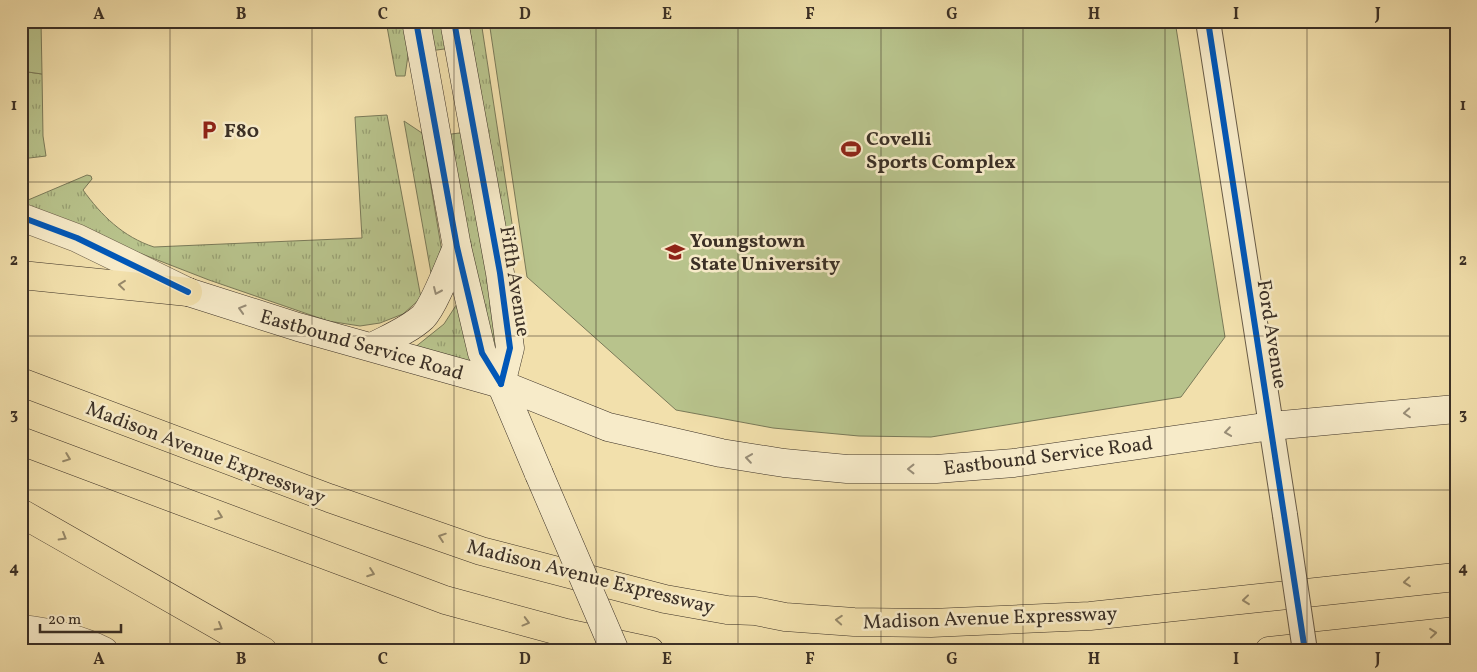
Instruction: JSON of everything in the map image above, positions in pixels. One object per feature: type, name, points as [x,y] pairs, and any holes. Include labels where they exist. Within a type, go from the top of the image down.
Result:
[{"type":"highway","points":[[21,275],[188,292]]},
{"type":"highway","name":"Madison Avenue Expressway","points":[[21,382],[329,498],[481,551],[665,599],[728,610],[756,611],[785,617],[864,622],[932,623],[1080,617],[1456,577]]},
{"type":"highway","points":[[21,441],[445,600],[566,633],[650,651]]},
{"type":"highway","points":[[21,513],[263,651]]},
{"type":"highway","points":[[1268,651],[1456,631]]},
{"type":"main road","points":[[416,21],[457,247],[482,353],[501,384],[615,651]]},
{"type":"main road","name":"Fifth Avenue","points":[[454,21],[500,274],[510,348],[501,384]]},
{"type":"main road","name":"Eastbound Service Road","points":[[21,216],[77,238],[188,292],[298,327],[501,384],[608,427],[720,453],[784,463],[847,469],[936,469],[1014,463],[1271,426],[1456,409]]},
{"type":"main road","points":[[372,347],[412,325],[424,316],[431,305],[457,247]]},
{"type":"main road","points":[[21,629],[46,632],[82,641],[104,651]]},
{"type":"street","name":"Ford Avenue","points":[[1208,21],[1305,651]]},
{"type":"green space","points":[[21,21],[41,21],[42,74],[21,71]]},
{"type":"green space","points":[[386,21],[413,21],[405,76],[396,76]]},
{"type":"green space","points":[[416,21],[454,21],[459,47],[422,52]]},
{"type":"green space","points":[[468,21],[481,21],[513,230],[505,231]]},
{"type":"green space","name":"Covelli Sports Complex","points":[[489,21],[1175,21],[1225,337],[1181,397],[931,437],[859,436],[773,428],[676,410],[527,277]]},
{"type":"green space","points":[[21,71],[42,74],[43,136],[46,156],[21,159]]},
{"type":"green space","points":[[387,115],[421,298],[403,314],[380,323],[360,326],[328,321],[209,280],[21,207],[21,203],[87,175],[91,176],[92,179],[83,190],[97,208],[123,231],[154,247],[362,238],[355,117]]},
{"type":"green space","points":[[404,121],[422,133],[442,252],[431,273]]},
{"type":"green space","points":[[474,131],[510,348],[482,353],[437,136]]},
{"type":"green space","points":[[462,296],[474,368],[414,348],[444,324]]},
{"type":"cycle path","points":[[416,21],[457,247],[482,353],[501,384]]},
{"type":"cycle path","points":[[454,21],[500,273],[510,348],[501,384]]},
{"type":"cycle path","points":[[1208,21],[1305,651]]},
{"type":"cycle path","points":[[21,217],[77,238],[188,292]]},
{"type":"place","name":"F80","points":[[209,130]]},
{"type":"place","name":"Covelli Sports Complex","points":[[851,149]]},
{"type":"place","name":"Youngstown State University","points":[[675,252]]}]
